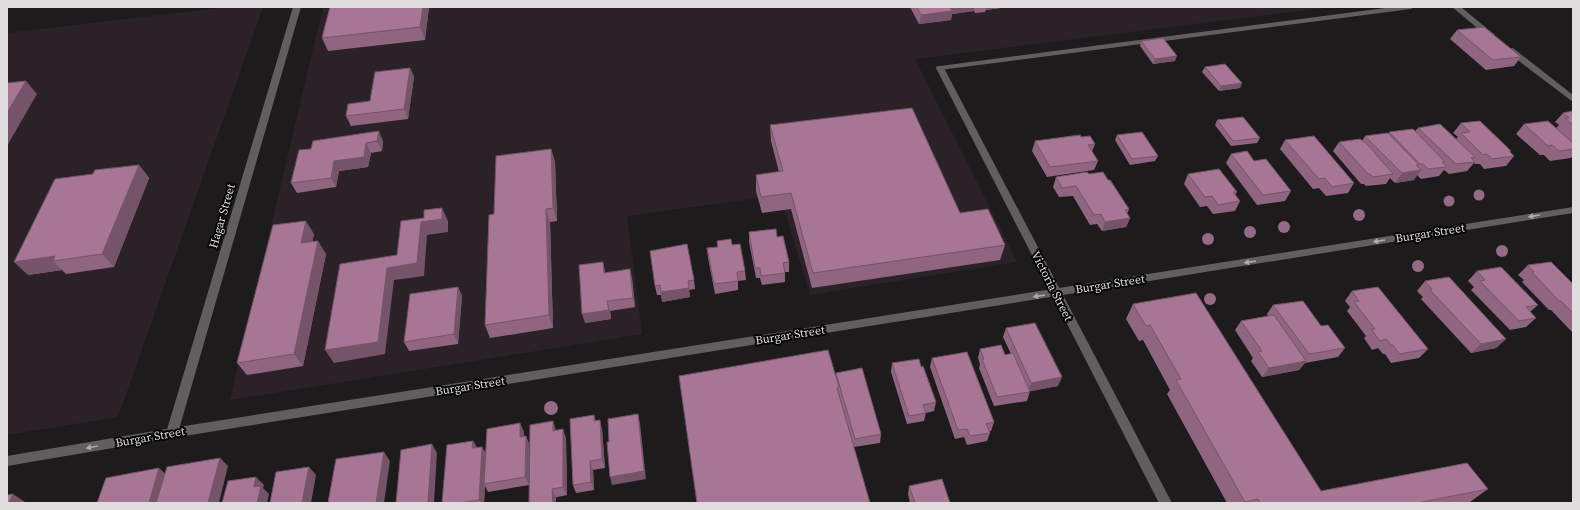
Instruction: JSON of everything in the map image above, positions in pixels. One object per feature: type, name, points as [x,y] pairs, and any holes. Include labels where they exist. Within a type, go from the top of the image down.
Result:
[{"type":"street","name":"Hagar Street","points":[[172,433],[297,7]]},
{"type":"street","name":"Victoria Street","points":[[1166,503],[940,68],[1411,7]]},
{"type":"street","points":[[1456,7],[1573,99]]},
{"type":"street","name":"Burgar Street","points":[[7,462],[172,433],[1573,210]]},
{"type":"shaded area","points":[[228,7],[263,7],[118,417],[7,435],[7,33]]},
{"type":"shaded area","points":[[323,7],[1330,7],[915,59],[1017,262],[810,295],[780,195],[627,216],[642,334],[230,400]]},
{"type":"building","points":[[330,7],[423,7],[420,27],[322,38]]},
{"type":"building","points":[[917,7],[950,7],[952,11],[921,15]]},
{"type":"building","points":[[1484,27],[1521,57],[1493,60],[1457,30]]},
{"type":"building","points":[[1163,38],[1177,56],[1155,59],[1141,41]]},
{"type":"building","points":[[1225,64],[1242,83],[1221,86],[1205,67]]},
{"type":"building","points":[[410,68],[404,109],[346,116],[348,104],[370,101],[375,72]]},
{"type":"building","points":[[26,81],[7,113],[7,83]]},
{"type":"building","points":[[912,108],[960,213],[988,209],[1005,245],[813,273],[791,193],[761,197],[756,175],[783,171],[770,125]]},
{"type":"building","points":[[1573,111],[1573,125],[1565,118],[1569,118],[1563,113]]},
{"type":"building","points":[[1243,117],[1260,138],[1233,141],[1217,120]]},
{"type":"building","points":[[1480,121],[1511,151],[1509,151],[1514,156],[1492,159],[1487,154],[1483,155],[1461,133],[1470,132],[1461,123]]},
{"type":"building","points":[[1548,121],[1573,143],[1573,149],[1559,151],[1552,145],[1548,146],[1524,124]]},
{"type":"building","points":[[1440,124],[1475,157],[1471,158],[1475,162],[1456,164],[1418,128]]},
{"type":"building","points":[[1413,129],[1445,162],[1442,162],[1447,167],[1428,169],[1423,164],[1420,164],[1389,132]]},
{"type":"building","points":[[379,131],[377,141],[366,143],[364,157],[334,161],[331,178],[291,183],[299,150],[311,149],[313,141]]},
{"type":"building","points":[[1142,132],[1158,156],[1132,159],[1117,135]]},
{"type":"building","points":[[1388,133],[1419,165],[1416,165],[1421,170],[1402,173],[1365,136]]},
{"type":"building","points":[[1080,135],[1081,137],[1090,136],[1095,144],[1088,145],[1098,161],[1050,167],[1035,141]]},
{"type":"building","points":[[1314,136],[1354,183],[1332,187],[1325,178],[1319,179],[1285,140]]},
{"type":"building","points":[[1360,139],[1367,144],[1393,174],[1373,177],[1368,174],[1339,142]]},
{"type":"building","points":[[551,149],[553,208],[546,209],[549,315],[485,325],[489,215],[494,214],[496,156]]},
{"type":"building","points":[[1247,151],[1254,161],[1266,159],[1291,191],[1263,195],[1231,154]]},
{"type":"building","points":[[139,165],[102,254],[53,261],[55,256],[14,262],[55,179],[93,174],[95,170]]},
{"type":"building","points":[[1219,169],[1237,192],[1233,192],[1240,201],[1218,205],[1212,196],[1205,197],[1188,174]]},
{"type":"building","points":[[1087,172],[1089,174],[1103,172],[1129,209],[1125,210],[1130,218],[1105,222],[1101,214],[1094,215],[1076,186],[1062,188],[1056,177]]},
{"type":"building","points":[[442,208],[442,219],[421,222],[417,263],[387,268],[378,342],[325,350],[340,264],[397,255],[401,221],[424,218],[424,210]]},
{"type":"building","points":[[306,221],[301,243],[318,241],[294,354],[237,363],[273,225]]},
{"type":"building","points":[[776,229],[777,237],[783,236],[789,262],[783,263],[785,273],[761,276],[760,268],[755,268],[749,232]]},
{"type":"building","points":[[731,239],[732,245],[740,244],[745,271],[737,272],[738,281],[714,284],[707,248],[718,247],[717,241]]},
{"type":"building","points":[[687,244],[694,280],[688,281],[689,288],[661,292],[660,285],[655,286],[650,251]]},
{"type":"building","points":[[603,262],[604,273],[630,269],[633,298],[607,301],[609,310],[582,314],[579,265]]},
{"type":"building","points":[[1551,262],[1573,284],[1573,313],[1561,301],[1559,301],[1532,272],[1534,272],[1528,265]]},
{"type":"building","points":[[1501,267],[1538,305],[1526,307],[1536,318],[1519,321],[1480,281],[1485,280],[1477,271]]},
{"type":"building","points":[[1449,277],[1506,339],[1481,344],[1430,290],[1432,289],[1425,281]]},
{"type":"building","points":[[458,287],[454,334],[404,342],[410,294]]},
{"type":"building","points":[[1378,287],[1428,349],[1399,354],[1393,345],[1391,345],[1386,339],[1380,341],[1371,329],[1375,329],[1354,302],[1359,301],[1352,291]]},
{"type":"building","points":[[1196,293],[1321,491],[1467,463],[1488,489],[1417,503],[1260,503],[1258,499],[1245,502],[1176,380],[1181,379],[1150,325],[1146,326],[1133,304]]},
{"type":"building","points":[[1303,301],[1321,326],[1328,325],[1345,348],[1309,354],[1273,305]]},
{"type":"building","points":[[1274,315],[1306,361],[1269,368],[1258,352],[1262,351],[1241,321]]},
{"type":"building","points":[[1035,323],[1062,377],[1031,383],[1006,328]]},
{"type":"building","points":[[1001,345],[1005,355],[1013,353],[1030,392],[997,397],[982,359],[984,359],[980,349]]},
{"type":"building","points":[[828,350],[839,387],[837,388],[870,503],[697,503],[679,376]]},
{"type":"building","points":[[967,352],[994,422],[986,424],[990,433],[970,436],[967,429],[958,430],[932,358]]},
{"type":"building","points":[[919,359],[936,402],[923,405],[926,413],[909,416],[892,363]]},
{"type":"building","points":[[862,368],[881,434],[855,439],[836,373]]},
{"type":"building","points":[[638,414],[644,471],[610,477],[607,442],[609,442],[608,419]]},
{"type":"building","points":[[594,415],[594,421],[600,420],[602,459],[590,461],[591,482],[573,485],[570,419]]},
{"type":"building","points":[[553,421],[553,431],[563,429],[563,487],[552,489],[553,503],[529,503],[530,425]]},
{"type":"building","points":[[520,423],[520,437],[526,436],[525,477],[484,484],[487,429]]},
{"type":"building","points":[[473,441],[472,448],[482,447],[479,500],[459,503],[442,503],[447,445]]},
{"type":"building","points":[[432,444],[428,503],[396,503],[401,450]]},
{"type":"building","points":[[384,452],[376,503],[328,503],[336,459]]},
{"type":"building","points":[[220,458],[208,503],[156,503],[167,467]]},
{"type":"building","points":[[309,467],[302,503],[270,503],[276,472]]},
{"type":"building","points":[[159,468],[149,503],[97,503],[106,478]]},
{"type":"building","points":[[256,477],[254,487],[261,486],[257,503],[222,503],[228,481]]},
{"type":"building","points":[[942,479],[950,503],[915,503],[909,486]]},
{"type":"building","points":[[13,494],[9,503],[7,503],[7,495]]}]
